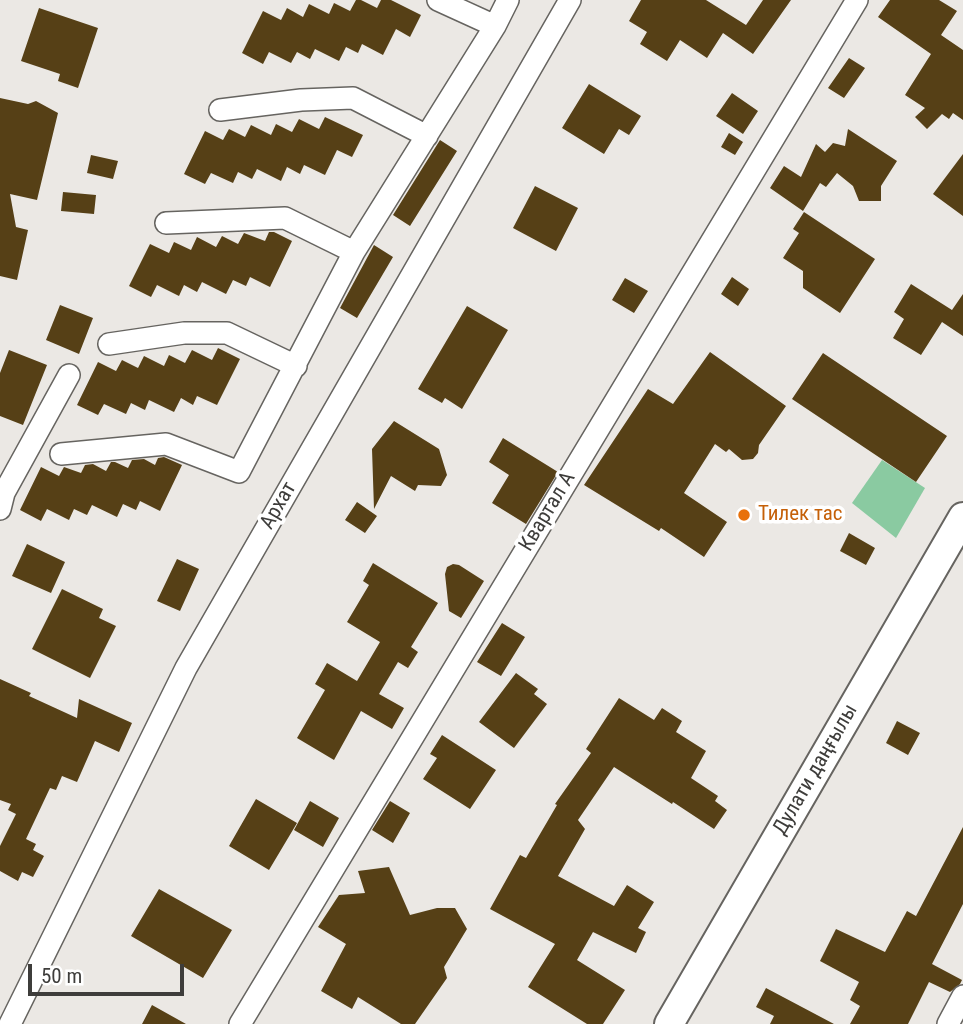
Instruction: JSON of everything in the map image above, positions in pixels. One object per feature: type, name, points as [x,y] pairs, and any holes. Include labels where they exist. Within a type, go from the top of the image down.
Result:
[{"type":"main road","name":"Дулати даңғылы","points":[[669,1024],[963,517]]},
{"type":"street","points":[[438,0],[495,26]]},
{"type":"street","points":[[61,454],[166,444],[240,472],[354,252],[495,26],[508,0]]},
{"type":"street","name":"Архат","points":[[10,1024],[186,668],[570,0]]},
{"type":"street","name":"Квартал А","points":[[240,1024],[857,0]]},
{"type":"street","points":[[220,110],[301,100],[353,98],[427,136]]},
{"type":"street","points":[[166,223],[285,218],[354,252]]},
{"type":"street","points":[[109,344],[184,333],[227,332],[296,366]]},
{"type":"street","points":[[0,509],[4,492],[69,375]]},
{"type":"street","points":[[948,1024],[963,996]]},
{"type":"green space","points":[[882,460],[925,488],[896,538],[852,503]]},
{"type":"building","points":[[356,0],[377,8],[381,0],[391,0],[421,15],[410,37],[396,29],[383,55],[362,44],[358,53],[346,47],[339,61],[315,49],[310,59],[297,52],[291,63],[269,52],[263,64],[242,53],[263,11],[281,20],[287,8],[303,17],[309,4],[329,14],[334,3],[350,11]]},
{"type":"building","points":[[641,0],[706,0],[746,25],[763,0],[791,0],[753,54],[723,33],[707,58],[680,40],[667,61],[640,44],[647,32],[629,21]]},
{"type":"building","points":[[890,0],[939,0],[957,11],[941,35],[963,50],[963,120],[953,113],[949,119],[942,114],[927,129],[915,117],[925,108],[905,95],[931,54],[878,17]]},
{"type":"building","points":[[39,8],[98,28],[78,88],[58,81],[60,74],[21,61]]},
{"type":"building","points":[[849,58],[865,68],[844,98],[828,88]]},
{"type":"building","points":[[589,84],[641,116],[629,135],[619,129],[604,154],[562,128]]},
{"type":"building","points":[[732,93],[758,111],[743,134],[716,116]]},
{"type":"building","points":[[0,98],[28,104],[36,101],[58,113],[37,200],[10,194],[16,227],[28,230],[17,280],[0,276]]},
{"type":"building","points":[[325,117],[363,135],[352,157],[337,150],[325,175],[304,165],[300,174],[287,167],[281,181],[257,169],[252,179],[238,172],[233,183],[211,173],[205,184],[184,174],[205,131],[223,140],[229,129],[245,137],[251,125],[271,135],[276,124],[292,132],[299,119],[319,129]]},
{"type":"building","points":[[848,129],[897,161],[881,186],[881,201],[859,201],[853,186],[837,173],[826,187],[820,183],[803,211],[770,188],[784,166],[801,177],[816,144],[825,152],[833,143],[845,146]]},
{"type":"building","points":[[729,133],[743,142],[735,155],[721,147]]},
{"type":"building","points":[[440,140],[457,151],[410,226],[393,215]]},
{"type":"building","points":[[963,154],[963,216],[933,194]]},
{"type":"building","points":[[91,155],[118,161],[113,179],[87,173]]},
{"type":"building","points":[[535,186],[578,208],[556,251],[513,228]]},
{"type":"building","points":[[63,192],[96,195],[94,214],[61,211]]},
{"type":"building","points":[[804,212],[875,259],[840,313],[803,288],[803,271],[783,258],[799,233],[793,229]]},
{"type":"building","points":[[269,232],[292,241],[270,287],[250,277],[246,286],[233,280],[226,294],[202,282],[197,292],[184,285],[179,296],[157,285],[151,297],[129,286],[150,244],[169,253],[174,242],[191,250],[197,237],[216,247],[222,236],[238,244],[244,233],[265,241]]},
{"type":"building","points":[[374,245],[393,257],[357,318],[340,308]]},
{"type":"building","points":[[732,277],[749,289],[738,306],[721,294]]},
{"type":"building","points":[[625,278],[648,291],[634,313],[612,300]]},
{"type":"building","points":[[911,284],[952,310],[963,294],[963,336],[942,322],[921,355],[893,338],[904,319],[894,312]]},
{"type":"building","points":[[60,305],[93,318],[79,354],[46,340]]},
{"type":"building","points":[[467,306],[508,330],[462,409],[445,398],[442,403],[418,389]]},
{"type":"building","points":[[218,348],[240,359],[217,405],[197,396],[193,405],[181,398],[174,412],[149,400],[145,410],[131,403],[126,414],[104,404],[98,415],[77,405],[98,362],[116,371],[122,360],[138,368],[144,356],[164,366],[169,355],[185,363],[192,350],[212,360]]},
{"type":"building","points":[[9,350],[47,365],[23,425],[0,416],[0,373]]},
{"type":"building","points":[[710,352],[786,406],[759,445],[758,453],[753,459],[742,460],[729,449],[726,452],[715,444],[684,493],[727,522],[704,557],[661,528],[659,531],[584,485],[648,389],[673,404]]},
{"type":"building","points":[[823,353],[947,436],[916,482],[792,399]]},
{"type":"building","points":[[394,421],[439,449],[447,475],[441,486],[418,485],[415,491],[391,476],[374,509],[372,449]]},
{"type":"building","points":[[503,438],[558,472],[526,524],[492,503],[509,475],[489,462]]},
{"type":"building","points":[[164,457],[182,465],[160,511],[140,501],[136,510],[123,504],[117,517],[92,505],[87,515],[74,509],[69,520],[47,509],[41,521],[20,510],[41,467],[59,476],[64,467],[81,473],[85,465],[93,464],[106,471],[111,462],[128,468],[132,460],[144,459],[155,465],[158,458]]},
{"type":"building","points":[[357,502],[377,516],[365,533],[345,520]]},
{"type":"building","points":[[849,533],[875,548],[866,565],[840,551]]},
{"type":"building","points":[[27,544],[65,562],[51,593],[12,576]]},
{"type":"building","points":[[177,559],[199,569],[180,611],[157,601]]},
{"type":"building","points":[[373,563],[438,603],[411,647],[418,652],[408,668],[398,662],[379,694],[404,708],[392,729],[361,711],[334,760],[297,738],[325,690],[315,684],[327,663],[357,681],[380,642],[347,622],[369,585],[363,581]]},
{"type":"building","points":[[453,564],[484,581],[461,618],[449,611],[445,574],[447,567]]},
{"type":"building","points":[[62,589],[103,609],[99,618],[116,626],[90,678],[32,649]]},
{"type":"building","points":[[502,623],[525,637],[501,676],[477,662]]},
{"type":"building","points":[[516,673],[538,689],[534,694],[547,704],[514,748],[479,722]]},
{"type":"building","points":[[0,679],[77,718],[79,699],[132,723],[119,752],[95,741],[77,782],[62,776],[56,790],[50,788],[26,839],[36,844],[33,850],[44,856],[33,877],[22,872],[18,881],[0,871],[0,846],[16,814],[8,810],[11,804],[0,800]]},
{"type":"building","points":[[619,698],[654,720],[662,708],[682,721],[676,732],[706,751],[691,778],[718,796],[715,801],[727,810],[714,829],[614,767],[578,820],[585,829],[558,876],[614,906],[627,885],[654,902],[638,928],[646,932],[636,953],[593,932],[577,960],[625,990],[603,1024],[587,1024],[528,987],[555,944],[490,909],[520,855],[526,858],[557,805],[555,804],[591,753],[586,749]]},
{"type":"building","points":[[897,721],[920,733],[908,755],[886,743]]},
{"type":"building","points":[[442,735],[496,770],[470,809],[423,779],[437,758],[430,754]]},
{"type":"building","points":[[256,799],[297,823],[269,870],[229,846]]},
{"type":"building","points":[[310,801],[339,818],[323,847],[294,830]]},
{"type":"building","points":[[390,801],[410,813],[393,843],[372,830]]},
{"type":"building","points":[[963,827],[963,904],[932,964],[962,980],[960,984],[950,992],[929,982],[908,1024],[850,1024],[860,1006],[850,1000],[859,982],[820,961],[836,929],[885,952],[907,911],[916,916]]},
{"type":"building","points":[[389,867],[410,915],[437,908],[455,908],[467,929],[444,967],[447,978],[415,1024],[401,1024],[358,997],[352,1009],[321,991],[346,944],[318,927],[339,895],[365,893],[358,871]]},
{"type":"building","points":[[159,889],[232,930],[203,978],[131,936]]},
{"type":"building","points":[[766,988],[834,1024],[770,1024],[774,1016],[756,1007]]},
{"type":"building","points":[[152,1005],[186,1024],[142,1024]]},
{"type":"place","name":"Тилек тас","points":[[744,515]]}]
